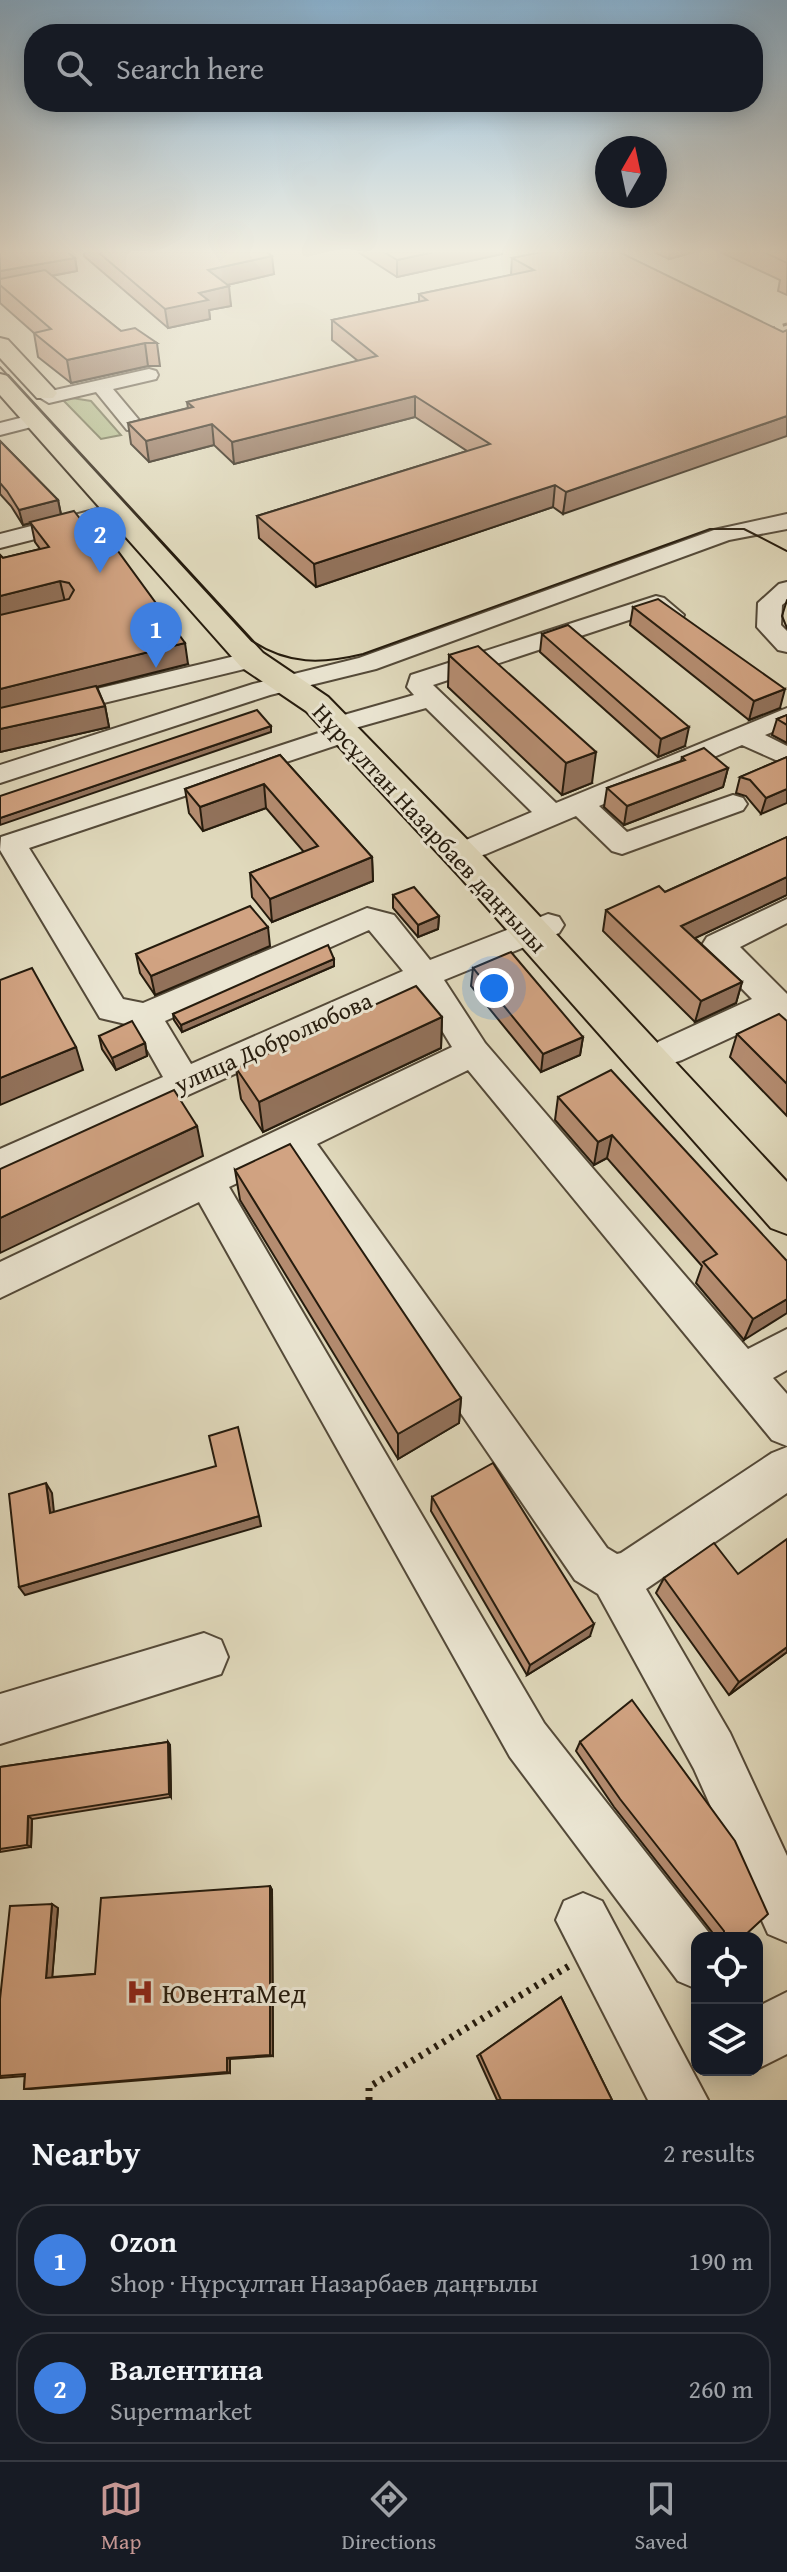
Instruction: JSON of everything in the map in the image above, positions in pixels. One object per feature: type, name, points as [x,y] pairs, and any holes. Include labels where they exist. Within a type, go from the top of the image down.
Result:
[{"type":"main road","name":"Нұрсұлтан Назарбаев даңғылы","points":[[3,350],[42,409],[117,511],[252,660],[300,679]]},
{"type":"main road","name":"Нұрсұлтан Назарбаев даңғылы","points":[[0,381],[42,409],[286,653],[300,679],[476,847],[539,929],[787,1214]]},
{"type":"main road","name":"Нұрсұлтан Назарбаев даңғылы","points":[[349,727],[474,869],[670,1051],[787,1173]]},
{"type":"street","points":[[0,429],[101,386],[149,375]]},
{"type":"street","points":[[101,386],[134,426]]},
{"type":"street","points":[[0,541],[117,511]]},
{"type":"street","points":[[0,774],[300,679],[367,664],[722,535],[744,529],[780,531]]},
{"type":"street","points":[[787,589],[770,603],[768,615],[769,627],[787,645]]},
{"type":"street","points":[[552,815],[420,687],[420,680],[656,603],[691,629]]},
{"type":"street","points":[[571,631],[594,650]]},
{"type":"street","points":[[0,720],[252,660]]},
{"type":"street","points":[[478,661],[501,682]]},
{"type":"street","points":[[432,698],[11,844],[112,1009],[145,1016],[367,919],[383,923],[424,975],[473,1052],[787,1426]]},
{"type":"street","points":[[476,847],[787,716]]},
{"type":"street","points":[[686,729],[710,749]]},
{"type":"street","points":[[752,739],[787,757]]},
{"type":"street","points":[[594,766],[617,787]]},
{"type":"street","points":[[579,803],[622,844],[733,804]]},
{"type":"street","points":[[670,1051],[781,1009],[718,945],[787,910]]},
{"type":"street","name":"улица Добролюбова","points":[[0,1165],[424,975],[539,929]]},
{"type":"street","points":[[145,1016],[184,1082]]},
{"type":"street","points":[[0,1281],[473,1052]]},
{"type":"street","points":[[293,1139],[591,1564],[614,1578],[712,1751],[787,1915]]},
{"type":"street","points":[[206,1181],[527,1740],[691,1954]]},
{"type":"street","points":[[743,1374],[787,1348]]},
{"type":"street","points":[[614,1578],[634,1571],[787,1468]]},
{"type":"street","points":[[0,1719],[204,1657]]},
{"type":"street","points":[[591,1934],[679,2100]]},
{"type":"street","points":[[763,2037],[787,2020]]},
{"type":"path","points":[[369,2100],[369,2087],[591,1934]]},
{"type":"green space","points":[[63,400],[91,401],[121,435],[101,439]]},
{"type":"building","points":[[55,350],[113,350],[67,360]]},
{"type":"building","points":[[370,350],[787,350],[787,416],[566,492],[555,485],[314,564],[257,516],[490,444],[415,396],[232,442],[212,424],[146,441],[128,423],[193,407],[187,402],[377,356]]},
{"type":"building","points":[[0,441],[58,500],[19,510],[0,483]]},
{"type":"building","points":[[74,511],[93,535],[104,532],[185,643],[0,689],[0,615],[69,599],[74,590],[69,583],[60,581],[0,596],[0,555],[3,558],[49,547],[30,522]]},
{"type":"building","points":[[658,599],[785,689],[754,701],[633,607]]},
{"type":"building","points":[[568,625],[689,727],[661,739],[542,634]]},
{"type":"building","points":[[478,646],[596,752],[566,763],[449,655]]},
{"type":"building","points":[[96,686],[105,706],[0,729],[0,708]]},
{"type":"building","points":[[257,710],[271,726],[0,818],[0,796]]},
{"type":"building","points":[[787,715],[787,725],[777,719]]},
{"type":"building","points":[[704,748],[728,768],[627,806],[607,788],[685,760],[682,757]]},
{"type":"building","points":[[280,755],[372,857],[270,899],[250,873],[318,846],[264,784],[200,807],[185,789]]},
{"type":"building","points":[[787,757],[787,789],[766,798],[750,780],[740,777]]},
{"type":"building","points":[[787,837],[787,877],[681,926],[742,982],[701,1001],[606,910],[659,886],[665,892]]},
{"type":"building","points":[[414,887],[439,916],[418,925],[393,895]]},
{"type":"building","points":[[250,906],[268,927],[151,976],[136,954]]},
{"type":"building","points":[[328,945],[334,959],[181,1025],[173,1014]]},
{"type":"building","points":[[511,952],[583,1037],[543,1054],[473,968]]},
{"type":"building","points":[[32,968],[76,1047],[0,1078],[0,980]]},
{"type":"building","points":[[416,986],[442,1017],[259,1102],[236,1068]]},
{"type":"building","points":[[779,1014],[787,1021],[787,1084],[737,1034]]},
{"type":"building","points":[[132,1021],[145,1043],[112,1058],[99,1036]]},
{"type":"building","points":[[611,1070],[787,1261],[787,1299],[753,1319],[703,1262],[717,1254],[612,1135],[598,1142],[558,1097]]},
{"type":"building","points":[[174,1090],[197,1126],[0,1218],[0,1169]]},
{"type":"building","points":[[290,1144],[461,1398],[398,1434],[235,1170]]},
{"type":"building","points":[[238,1427],[259,1516],[19,1587],[9,1494],[46,1483],[50,1513],[216,1466],[209,1436]]},
{"type":"building","points":[[493,1463],[594,1624],[530,1665],[432,1497]]},
{"type":"building","points":[[787,1539],[787,1647],[739,1682],[664,1578],[714,1543],[738,1574]]},
{"type":"building","points":[[632,1700],[735,1841],[768,1914],[748,1932],[724,1932],[620,1799],[580,1742]]},
{"type":"building","points":[[168,1742],[169,1794],[28,1816],[27,1845],[0,1849],[0,1767]]},
{"type":"building","name":"ЮвентаМед","points":[[270,1886],[270,2055],[227,2058],[227,2072],[24,2089],[25,2074],[0,2076],[0,1999],[10,1906],[52,1904],[46,1978],[95,1974],[101,1898]]},
{"type":"building","points":[[561,1997],[612,2100],[501,2100],[480,2054]]},
{"type":"tram line","points":[[0,367],[252,641],[279,655],[319,661],[363,654],[710,529],[744,529],[787,551]]},
{"type":"tram line","points":[[787,600],[782,616],[787,628]]},
{"type":"place","name":"Валентина","points":[[100,573]]},
{"type":"place","name":"Ozon","points":[[156,668]]},
{"type":"place","name":"ЮвентаМед","points":[[140,1992]]}]
